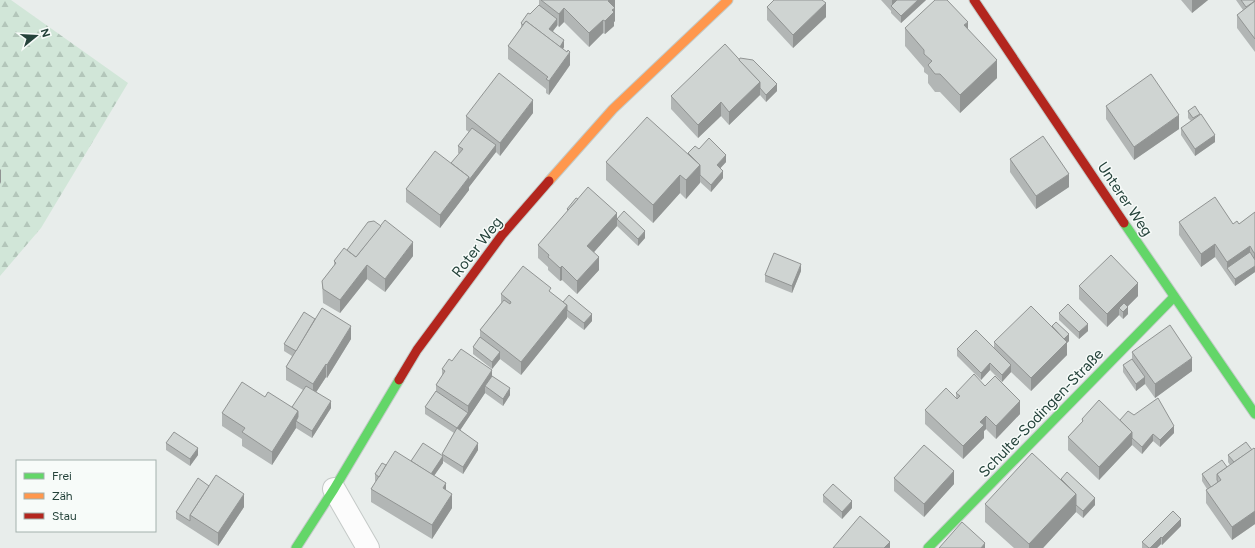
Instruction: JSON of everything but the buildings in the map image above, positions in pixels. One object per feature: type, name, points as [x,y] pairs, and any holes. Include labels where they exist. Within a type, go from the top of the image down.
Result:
[{"type":"street","name":"Roter Weg","points":[[296,548],[334,489],[416,350],[502,235],[612,109],[728,0]]},
{"type":"street","name":"Unterer Weg","points":[[974,0],[1174,297],[1255,414]]},
{"type":"street","name":"Schulte-Sodingen-Straße","points":[[928,548],[1174,297]]},
{"type":"street","points":[[334,489],[368,548]]},
{"type":"green space","points":[[0,0],[11,0],[128,83],[41,228],[0,276]]},
{"type":"traffic: fast","points":[[1124,223],[1255,414]]},
{"type":"traffic: fast","points":[[928,548],[1174,297]]},
{"type":"traffic: fast","points":[[296,548],[334,489],[399,380]]},
{"type":"traffic: slow","points":[[549,181],[613,109],[728,0]]},
{"type":"traffic: jam","points":[[974,0],[1124,223]]},
{"type":"traffic: jam","points":[[399,380],[417,350],[502,235],[549,181]]}]
